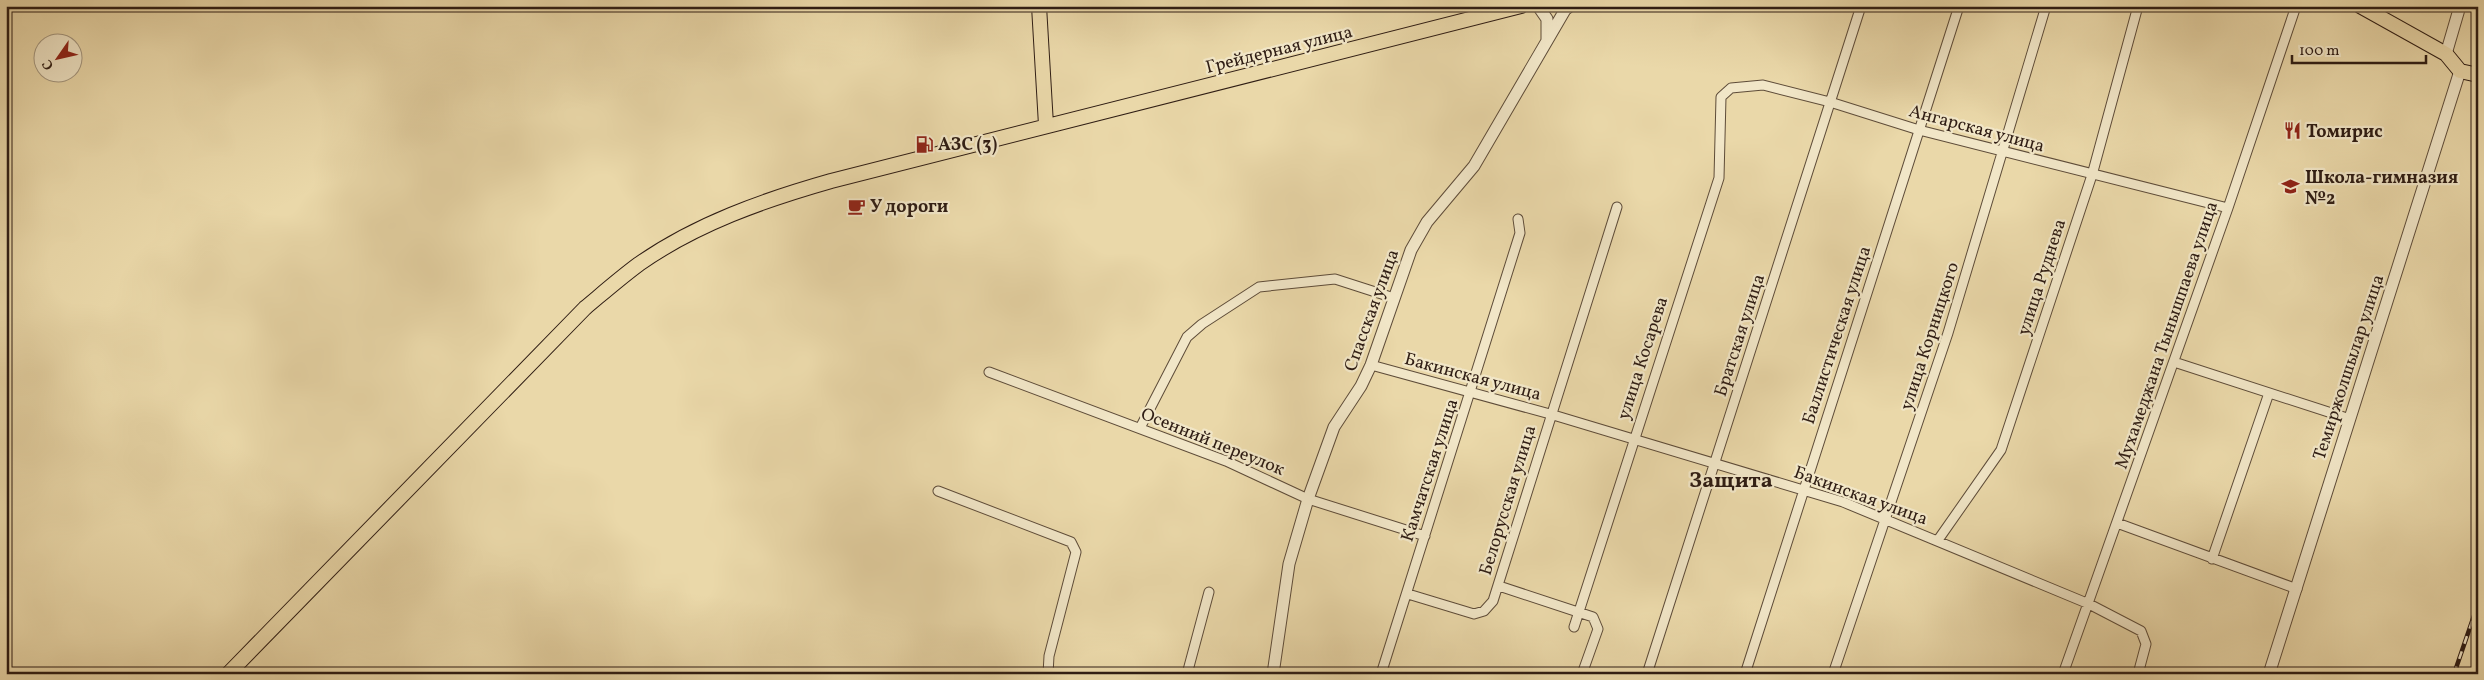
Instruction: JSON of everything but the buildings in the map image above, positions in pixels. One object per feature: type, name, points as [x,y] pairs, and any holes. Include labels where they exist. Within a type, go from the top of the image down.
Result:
[{"type":"main road","points":[[1039,6],[1046,125]]},
{"type":"main road","name":"Грейдерная улица","points":[[228,674],[585,308],[639,264],[700,228],[766,200],[831,181],[1046,125],[1341,54],[1382,41],[1521,6]]},
{"type":"main road","points":[[2360,6],[2446,54],[2460,71],[2478,75]]},
{"type":"street","points":[[1538,6],[1547,19],[1547,41]]},
{"type":"street","name":"Спасская улица","points":[[1273,674],[1289,564],[1308,499],[1334,427],[1361,386],[1371,365],[1411,250],[1427,222],[1474,166],[1547,41],[1570,6]]},
{"type":"street","name":"Братская улица","points":[[1648,674],[1860,6]]},
{"type":"street","name":"Баллистическая улица","points":[[1745,674],[1959,6]]},
{"type":"street","name":"улица Корницкого","points":[[1833,674],[1948,332],[2004,152],[2046,6]]},
{"type":"street","name":"улица Руднева","points":[[1938,540],[2001,450],[2092,175],[2138,6]]},
{"type":"street","name":"Мухамеджана Тынышпаева улица","points":[[2064,674],[2228,208],[2296,6]]},
{"type":"street","points":[[2446,54],[2460,6]]},
{"type":"street","name":"Темиржолшылар улица","points":[[2269,674],[2460,71]]},
{"type":"street","name":"Ангарская улица","points":[[1721,97],[1731,88],[1763,86],[1830,102],[1919,130],[2228,208]]},
{"type":"street","name":"улица Косарева","points":[[1574,627],[1719,178],[1721,97]]},
{"type":"street","name":"Белорусская улица","points":[[1408,594],[1474,614],[1484,611],[1492,601],[1499,586],[1550,414],[1617,207]]},
{"type":"street","name":"Камчатская улица","points":[[1382,674],[1520,233],[1518,219]]},
{"type":"street","points":[[1140,428],[1186,337],[1202,324],[1259,287],[1334,279],[1394,298]]},
{"type":"street","points":[[2174,362],[2350,419]]},
{"type":"street","name":"Бакинская улица","points":[[1371,365],[1550,414],[1844,502],[2089,604],[2141,631],[2146,644],[2138,674]]},
{"type":"street","name":"Осенний переулок","points":[[989,372],[1226,460],[1308,499],[1425,536]]},
{"type":"street","points":[[2212,559],[2270,393]]},
{"type":"street","points":[[938,491],[1071,542],[1076,552],[1049,656],[1048,674]]},
{"type":"street","points":[[2117,523],[2296,589]]},
{"type":"street","points":[[1499,586],[1593,617],[1598,629],[1582,674]]},
{"type":"street","points":[[1187,674],[1209,592]]},
{"type":"railway","points":[[2454,674],[2478,604]]},
{"type":"place","name":"Томирис","points":[[2292,131]]},
{"type":"place","name":"АЗС (3)","points":[[924,144]]},
{"type":"place","name":"Школа-гимназия №2","points":[[2291,187]]},
{"type":"place","name":"У дороги","points":[[856,206]]},
{"type":"district","name":"Защита","points":[[1731,479]]}]
